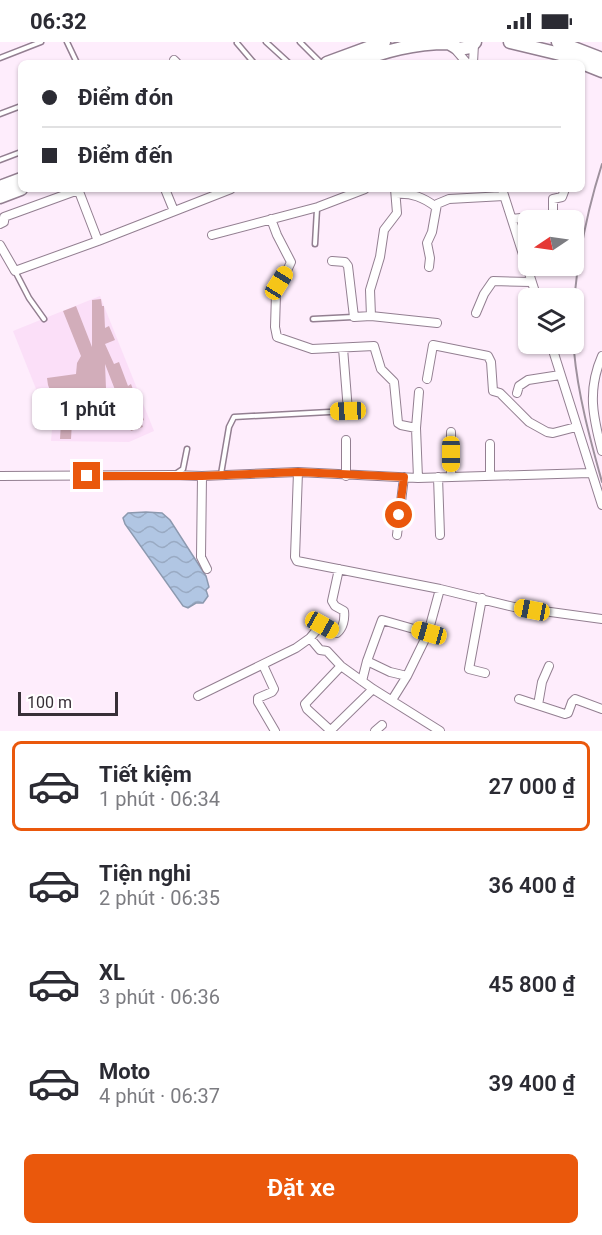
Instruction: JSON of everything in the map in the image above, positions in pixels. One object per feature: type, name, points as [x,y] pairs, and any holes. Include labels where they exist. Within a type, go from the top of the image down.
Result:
[{"type":"main road","points":[[335,60],[384,42]]},
{"type":"main road","points":[[361,60],[397,47],[424,43],[449,44],[464,49],[475,42]]},
{"type":"main road","points":[[510,42],[560,54],[575,60]]},
{"type":"main road","points":[[558,42],[577,45],[602,62]]},
{"type":"main road","points":[[585,63],[602,62]]},
{"type":"main road","points":[[0,187],[18,180]]},
{"type":"main road","points":[[0,196],[18,190]]},
{"type":"street","points":[[473,60],[475,42]]},
{"type":"street","points":[[449,44],[464,60]]},
{"type":"street","points":[[0,224],[4,222],[4,218],[71,192]]},
{"type":"street","points":[[80,192],[98,241]]},
{"type":"street","points":[[166,192],[174,211]]},
{"type":"street","points":[[0,245],[15,271],[223,192]]},
{"type":"street","points":[[212,235],[318,207],[357,192]]},
{"type":"street","points":[[371,316],[370,290],[380,257],[384,230],[397,213],[395,192],[424,198],[436,207]]},
{"type":"street","points":[[553,210],[552,199],[562,197],[564,192]]},
{"type":"street","points":[[429,267],[427,243],[432,232],[436,207],[441,201],[503,193],[518,237]]},
{"type":"street","points":[[512,219],[518,218]]},
{"type":"street","points":[[272,219],[277,235],[291,262],[276,294],[277,337],[312,349],[374,346],[381,369],[394,382],[398,423],[416,428]]},
{"type":"street","points":[[332,261],[345,262],[348,266],[354,317],[371,316],[437,323]]},
{"type":"street","points":[[530,276],[533,288]]},
{"type":"street","points":[[476,313],[484,294],[493,281],[531,282]]},
{"type":"street","points":[[427,379],[433,345],[488,356],[491,362],[493,391],[500,393],[529,422],[553,433],[576,427]]},
{"type":"street","points":[[343,348],[348,411]]},
{"type":"street","points":[[554,354],[602,505]]},
{"type":"street","points":[[602,356],[595,375],[592,396],[602,451]]},
{"type":"street","points":[[517,393],[519,386],[528,380],[560,375]]},
{"type":"street","points":[[418,392],[416,428],[418,478]]},
{"type":"street","points":[[451,432],[451,477]]},
{"type":"street","points":[[346,440],[346,476]]},
{"type":"street","points":[[490,444],[490,475]]},
{"type":"street","points":[[0,476],[202,476],[298,472],[418,478],[590,473]]},
{"type":"street","points":[[298,472],[296,559],[532,610],[602,619]]},
{"type":"street","points":[[202,476],[201,557],[207,569]]},
{"type":"street","points":[[397,535],[404,477]]},
{"type":"street","points":[[438,477],[440,535]]},
{"type":"street","points":[[198,696],[286,654],[310,638],[320,626],[337,633],[343,625],[344,611],[332,602],[339,569]]},
{"type":"street","points":[[392,700],[429,633],[440,589]]},
{"type":"street","points":[[482,598],[469,669],[485,673]]},
{"type":"street","points":[[363,681],[367,661],[382,620],[429,633]]},
{"type":"street","points":[[310,638],[320,650],[327,651],[341,666],[440,731]]},
{"type":"street","points":[[367,661],[390,672],[407,676]]},
{"type":"street","points":[[263,665],[274,691],[258,698],[258,702],[275,731]]},
{"type":"street","points":[[341,666],[305,704],[307,709],[331,731],[373,688]]},
{"type":"street","points":[[538,705],[542,682],[549,666]]},
{"type":"street","points":[[519,699],[566,714],[576,699],[602,709]]},
{"type":"street","points":[[375,731],[382,725]]},
{"type":"lane","points":[[0,58],[41,42]]},
{"type":"lane","points":[[67,42],[76,60]]},
{"type":"lane","points":[[266,42],[286,60]]},
{"type":"lane","points":[[300,42],[318,60]]},
{"type":"lane","points":[[237,43],[251,60]]},
{"type":"lane","points":[[0,114],[18,107]]},
{"type":"lane","points":[[0,160],[18,153]]},
{"type":"lane","points":[[315,244],[318,207]]},
{"type":"lane","points":[[15,271],[29,298],[44,319]]},
{"type":"lane","points":[[313,319],[354,317]]},
{"type":"lane","points":[[221,474],[229,427],[234,417],[348,411]]},
{"type":"lane","points":[[173,475],[183,469],[187,449]]},
{"type":"shaded area","points":[[100,296],[154,431],[129,442],[51,441],[52,429],[13,331]]},
{"type":"water","points":[[128,513],[162,513],[170,520],[206,576],[209,587],[206,590],[208,596],[203,603],[196,603],[188,608],[183,606],[125,524],[123,518]]},
{"type":"building","points":[[101,299],[102,306],[104,306],[105,328],[109,326],[115,340],[105,344],[114,364],[119,362],[128,386],[131,384],[144,420],[141,422],[143,427],[131,431],[105,364],[107,413],[92,413],[91,401],[82,397],[67,415],[54,400],[48,385],[47,378],[76,374],[77,363],[81,356],[63,311],[76,306],[92,347],[92,300]]},
{"type":"building","points":[[61,422],[72,422],[71,439],[60,439]]},
{"type":"railway","points":[[602,164],[584,232],[576,281],[573,329],[581,400],[602,482]]},
{"type":"route","points":[[87,476],[202,476],[298,472],[404,477],[399,515]]}]
